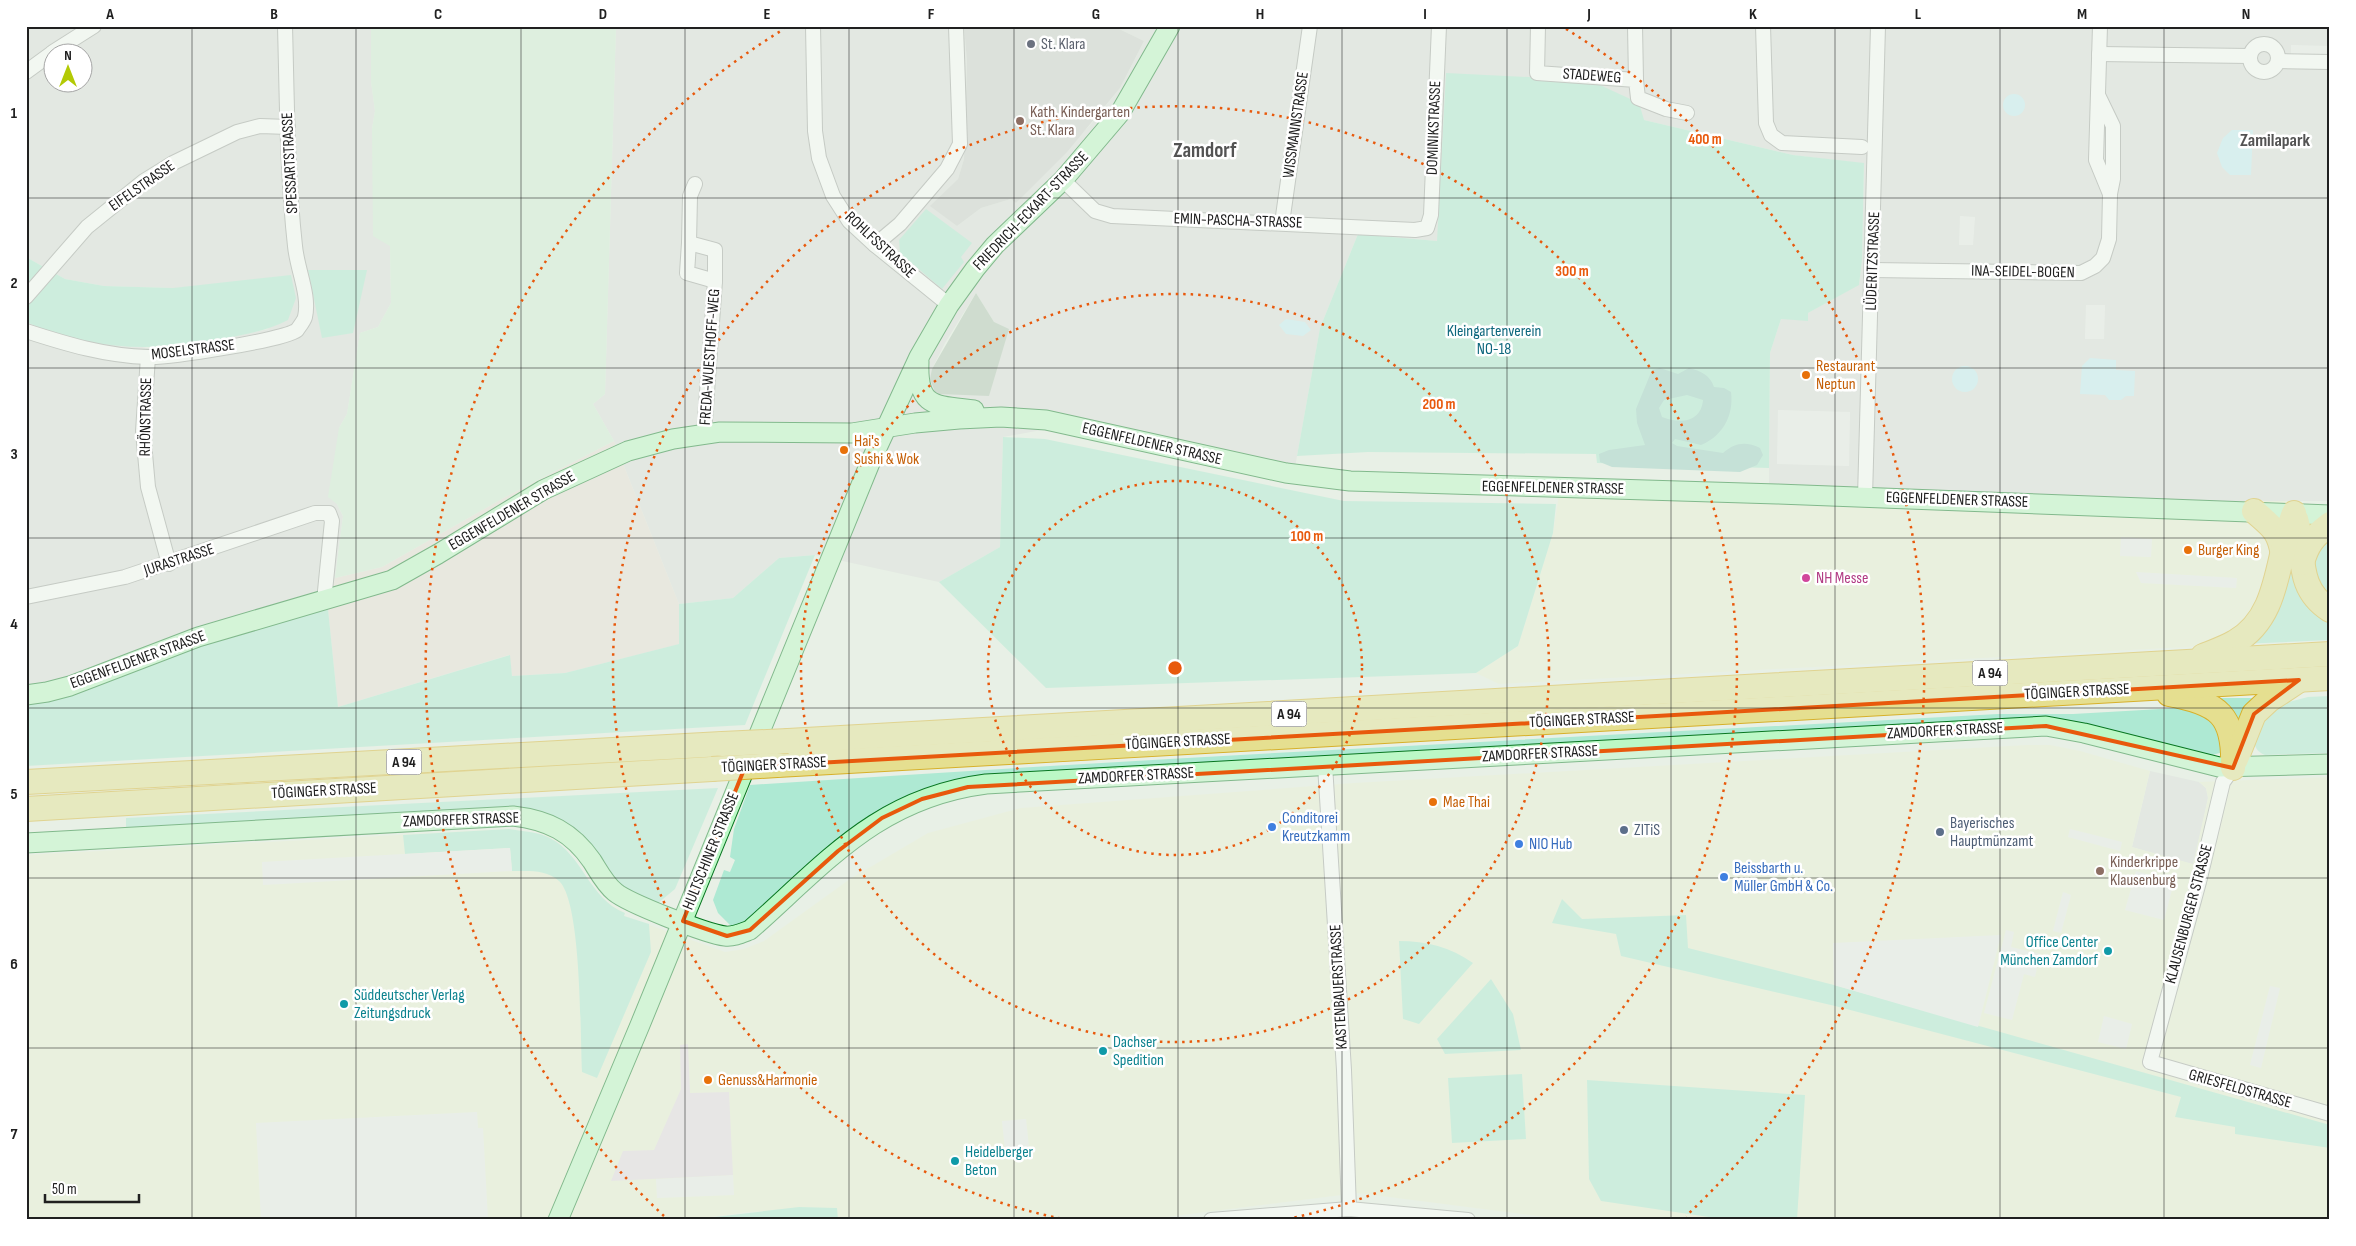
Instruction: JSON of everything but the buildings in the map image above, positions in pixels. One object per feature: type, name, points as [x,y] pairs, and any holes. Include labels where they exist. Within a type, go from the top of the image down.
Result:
[{"type":"highway","points":[[2254,511],[2275,529],[2314,595],[2330,610]]},
{"type":"highway","points":[[2292,560],[2287,529],[2294,513]]},
{"type":"highway","points":[[2190,662],[2235,642],[2250,630],[2266,610],[2276,583],[2292,560],[2306,548],[2314,536],[2330,524]]},
{"type":"highway","name":"TÖGINGER STRASSE","points":[[26,782],[2330,654]]},
{"type":"highway","name":"TÖGINGER STRASSE","points":[[26,809],[712,768],[2330,678]]},
{"type":"highway","points":[[2233,768],[2254,714],[2269,700],[2299,680]]},
{"type":"highway","points":[[2136,688],[2189,698],[2213,706],[2227,722],[2232,736],[2233,768]]},
{"type":"street","points":[[70,42],[94,26]]},
{"type":"street","name":"SPESSARTSTRASSE","points":[[285,26],[288,127],[295,248],[305,299]]},
{"type":"street","name":"ROHLFSSTRASSE","points":[[813,26],[815,132],[819,158],[833,196],[849,221],[874,245],[949,305]]},
{"type":"street","points":[[874,245],[900,224],[936,183],[947,169],[960,144],[956,26]]},
{"type":"street","name":"FRIEDRICH-ECKART-STRASSE","points":[[886,428],[919,357],[949,305],[995,245],[1063,180],[1120,113],[1170,26]]},
{"type":"street","name":"WISSMANNSTRASSE","points":[[1282,223],[1310,26]]},
{"type":"street","name":"DOMINIKSTRASSE","points":[[1427,228],[1431,215],[1439,26]]},
{"type":"street","name":"STADEWEG","points":[[1538,26],[1537,73],[1590,75],[1636,80],[1638,98],[1666,109],[1687,113]]},
{"type":"street","points":[[1635,26],[1636,80]]},
{"type":"street","points":[[1763,26],[1766,123],[1771,135],[1782,142],[1862,147]]},
{"type":"street","name":"LÜDERITZSTRASSE","points":[[1864,497],[1878,26]]},
{"type":"street","name":"INA-SEIDEL-BOGEN","points":[[1872,270],[2064,273],[2086,272],[2095,266],[2107,249],[2110,194],[2113,179],[2113,126],[2098,95],[2100,26]]},
{"type":"street","points":[[2264,43],[2272,46],[2278,53],[2278,61],[2269,71],[2263,72],[2257,70],[2251,64],[2250,56],[2257,45],[2264,43]]},
{"type":"street","points":[[2100,54],[2250,56]]},
{"type":"street","points":[[26,72],[42,61]]},
{"type":"street","points":[[2278,61],[2330,62]]},
{"type":"street","name":"EIFELSTRASSE","points":[[26,297],[87,227],[144,181],[173,163],[237,132],[260,126],[288,127]]},
{"type":"street","name":"EMIN-PASCHA-STRASSE","points":[[1063,180],[1095,211],[1112,216],[1415,230],[1427,228]]},
{"type":"street","name":"FREDA-WUESTHOFF-WEG","points":[[695,184],[690,196],[687,273],[715,280]]},
{"type":"street","name":"FREDA-WUESTHOFF-WEG","points":[[689,243],[715,250],[715,280],[704,434]]},
{"type":"street","name":"MOSELSTRASSE","points":[[26,331],[76,348],[148,357],[188,354],[280,336],[296,330],[305,318],[305,299]]},
{"type":"street","name":"RHÖNSTRASSE","points":[[148,357],[143,431],[148,488],[169,564]]},
{"type":"street","points":[[919,357],[918,382],[926,399],[939,405],[1001,413],[1012,417]]},
{"type":"street","name":"EGGENFELDENER STRASSE","points":[[26,694],[47,692],[70,686],[198,637],[392,580],[543,490],[628,451],[704,434],[762,431],[852,433],[959,419],[1012,417],[1054,422],[1286,473],[1350,481],[1864,497],[2330,515]]},
{"type":"street","name":"HULTSCHINER STRASSE","points":[[558,1220],[886,428]]},
{"type":"street","name":"JURASTRASSE","points":[[26,597],[99,584],[169,564],[315,513],[329,513],[332,521],[324,601]]},
{"type":"street","name":"ZAMDORFER STRASSE","points":[[26,843],[513,816],[545,822],[570,835],[586,852],[608,885],[625,899],[726,936],[736,936],[750,930],[858,834],[905,806],[951,790],[986,784],[2046,726],[2084,733],[2205,764],[2233,768],[2330,764]]},
{"type":"street","name":"KASTENBAUERSTRASSE","points":[[1325,766],[1342,1042],[1349,1209]]},
{"type":"street","name":"KLAUSENBURGER STRASSE","points":[[2150,1062],[2199,882],[2222,782],[2233,768]]},
{"type":"street","name":"GRIESFELDSTRASSE","points":[[2150,1062],[2330,1114]]},
{"type":"street","points":[[1210,1220],[1349,1209],[1468,1220]]},
{"type":"highlighted area","points":[[2299,680],[2254,714],[2233,768],[2046,726],[968,787],[922,799],[882,818],[838,851],[750,930],[727,936],[683,921],[745,767]]},
{"type":"shaded area","points":[[26,26],[371,26],[371,81],[375,111],[372,129],[390,246],[391,303],[378,327],[360,333],[347,414],[339,428],[337,504],[343,516],[335,578],[328,609],[195,645],[26,700],[26,322],[37,327],[147,348],[188,345],[269,329],[173,288],[104,286],[65,279],[26,257]]},
{"type":"shaded area","points":[[371,26],[616,26],[605,394],[593,404],[614,441],[507,496],[382,567],[335,578],[343,516],[337,504],[328,497],[339,428],[347,414],[360,333],[378,327],[391,303],[390,246],[373,236],[372,129],[375,111],[371,81]]},
{"type":"shaded area","points":[[616,26],[964,26],[967,62],[964,159],[958,179],[931,206],[957,226],[981,208],[1011,199],[1016,203],[1091,124],[1120,88],[1144,41],[1113,26],[2330,26],[2330,501],[2091,501],[1769,485],[1770,353],[1781,319],[1808,313],[1859,284],[1862,260],[1864,164],[1793,155],[1644,120],[1438,237],[1437,241],[1358,234],[1320,328],[1292,484],[1047,429],[1003,437],[1000,547],[939,582],[815,555],[779,558],[733,598],[679,604],[614,441],[593,404],[605,394]],"holes":[[[976,293],[994,322],[932,369],[945,343]]]},
{"type":"shaded area","points":[[964,26],[1113,26],[1144,41],[1120,88],[1067,152],[1016,203],[1011,199],[981,208],[957,226],[930,206],[958,179],[964,159],[967,62]]},
{"type":"shaded area","points":[[2291,45],[2330,46],[2330,62],[2291,61]]},
{"type":"shaded area","points":[[2014,94],[2022,97],[2025,105],[2022,113],[2014,116],[2006,113],[2003,105],[2006,97]]},
{"type":"shaded area","points":[[2232,130],[2253,130],[2251,175],[2230,175],[2222,167],[2217,153],[2223,138]]},
{"type":"shaded area","points":[[1960,216],[1975,217],[1973,245],[1959,245]]},
{"type":"shaded area","points":[[976,293],[994,322],[1009,329],[989,396],[939,394],[935,392],[930,379],[932,369]]},
{"type":"shaded area","points":[[2086,305],[2105,305],[2104,339],[2085,339]]},
{"type":"shaded area","points":[[1286,319],[1305,322],[1311,330],[1303,336],[1286,334],[1279,325]]},
{"type":"shaded area","points":[[2090,358],[2116,360],[2116,370],[2135,371],[2134,396],[2126,396],[2121,400],[2109,400],[2105,395],[2080,394],[2082,366]]},
{"type":"shaded area","points":[[1965,366],[1975,369],[1978,379],[1975,389],[1965,392],[1955,389],[1952,379],[1955,369]]},
{"type":"shaded area","points":[[1660,368],[1678,374],[1689,368],[1693,369],[1707,377],[1714,387],[1724,388],[1731,392],[1729,417],[1715,436],[1701,445],[1675,439],[1672,443],[1677,446],[1723,453],[1736,445],[1750,444],[1760,448],[1763,455],[1757,465],[1740,472],[1612,467],[1600,462],[1599,454],[1609,450],[1645,445],[1637,423],[1636,409],[1652,370]],"holes":[[[1687,395],[1703,400],[1698,413],[1688,420],[1675,421],[1662,417],[1659,408],[1664,400]]]},
{"type":"shaded area","points":[[1778,410],[1850,412],[1849,466],[1777,464]]},
{"type":"shaded area","points":[[614,441],[679,604],[680,644],[565,673],[512,676],[509,655],[338,707],[328,610],[335,578],[382,567],[507,496]]},
{"type":"shaded area","points":[[1561,482],[2091,501],[2293,501],[2291,533],[2242,644],[1499,684],[1476,673],[1518,646],[1553,533]]},
{"type":"shaded area","points":[[2121,537],[2152,539],[2151,557],[2120,556]]},
{"type":"shaded area","points":[[2136,572],[2237,578],[2236,588],[2141,583]]},
{"type":"shaded area","points":[[2050,745],[2080,751],[2150,771],[2132,847],[2193,864],[2208,798],[2206,788],[2199,782],[2330,777],[2330,1220],[1570,1220],[1358,1193],[1142,1220],[838,1220],[837,1208],[747,1212],[689,1220],[26,1220],[26,855],[509,829],[548,836],[560,844],[571,856],[594,890],[607,902],[625,913],[624,916],[725,952],[744,949],[764,941],[850,879],[928,833],[1021,808],[1354,783]]},
{"type":"shaded area","points":[[2150,771],[2199,782],[2206,788],[2208,798],[2194,865],[2132,847]]},
{"type":"shaded area","points":[[2070,829],[2122,842],[2120,851],[2068,837]]},
{"type":"shaded area","points":[[510,848],[512,871],[263,885],[262,862]]},
{"type":"shaded area","points":[[2136,871],[2174,882],[2164,920],[2125,910]]},
{"type":"shaded area","points":[[2063,892],[2071,895],[2061,933],[2053,931]]},
{"type":"shaded area","points":[[2006,930],[2014,932],[2011,947],[2040,954],[2035,977],[2024,974],[2012,1020],[1984,1013]]},
{"type":"shaded area","points":[[2001,935],[1978,1027],[1834,985],[1833,943]]},
{"type":"shaded area","points":[[2270,986],[2280,988],[2261,1068],[2250,1065]]},
{"type":"shaded area","points":[[2104,1016],[2132,1024],[2126,1049],[2098,1042]]},
{"type":"shaded area","points":[[688,1044],[690,1093],[729,1092],[733,1175],[611,1181],[623,1151],[654,1150],[681,1089],[680,1045]]},
{"type":"shaded area","points":[[477,1112],[478,1128],[483,1128],[488,1220],[261,1220],[256,1123]]},
{"type":"shaded area","points":[[1026,1119],[1030,1157],[1006,1159],[1002,1121]]},
{"type":"shaded area","points":[[733,1175],[734,1195],[657,1198],[656,1179]]},
{"type":"green space","name":"Kleingartenverein NO-18","points":[[1446,73],[1589,80],[1639,103],[1644,120],[1793,155],[1864,163],[1862,260],[1859,285],[1808,313],[1808,321],[1781,319],[1770,353],[1769,468],[1597,463],[1596,454],[1368,452],[1297,456],[1320,328],[1358,234],[1437,241]]},
{"type":"green space","points":[[926,209],[972,243],[961,257],[964,262],[942,289],[900,253],[899,240]]},
{"type":"green space","points":[[26,257],[65,279],[104,286],[173,288],[291,275],[296,298],[288,320],[264,330],[248,334],[172,346],[147,347],[99,344],[51,332],[26,322]]},
{"type":"green space","points":[[308,270],[367,270],[353,333],[322,338]]},
{"type":"green space","points":[[1003,437],[1045,439],[1344,501],[1556,504],[1553,533],[1518,646],[1476,673],[1046,688],[939,582],[1000,547]]},
{"type":"green space","points":[[2330,536],[2330,602],[2314,583],[2314,548]]},
{"type":"green space","points":[[815,555],[745,725],[26,766],[26,700],[195,645],[328,609],[338,707],[510,655],[512,676],[565,673],[679,644],[679,604],[733,598],[779,558]]},
{"type":"green space","points":[[2289,556],[2330,617],[2330,640],[2242,644]]},
{"type":"green space","points":[[2330,696],[2330,753],[2265,755],[2257,750],[2254,743],[2256,726],[2278,705],[2308,697]]},
{"type":"green space","points":[[2218,698],[2257,698],[2238,729]]},
{"type":"green space","points":[[2178,708],[2198,709],[2221,728],[2223,752],[2209,756],[2074,721],[2054,720],[924,790],[744,922],[731,926],[718,913],[713,900],[724,870],[730,872],[735,860],[730,857],[734,829],[750,785],[1062,765],[1530,739],[1998,714],[2073,714]]},
{"type":"green space","points":[[718,788],[675,889],[657,904],[622,890],[557,820],[126,830],[126,818]]},
{"type":"green space","points":[[509,829],[541,834],[550,838],[571,855],[603,898],[625,913],[624,916],[649,924],[651,952],[597,1078],[582,1072],[576,941],[567,894],[559,881],[548,874],[512,871],[510,848],[405,854],[403,835]]},
{"type":"green space","points":[[1562,899],[1582,919],[1686,915],[1688,948],[1834,985],[2330,1125],[2330,1148],[2235,1134],[2235,1127],[2175,1117],[2181,1097],[1835,1006],[1621,956],[1616,934],[1552,923]]},
{"type":"green space","points":[[1399,941],[1419,942],[1438,946],[1456,953],[1473,963],[1419,1024],[1403,1019]]},
{"type":"green space","points":[[1491,979],[1513,1014],[1521,1050],[1445,1054],[1437,1039]]},
{"type":"green space","points":[[1522,1074],[1526,1139],[1452,1143],[1448,1078]]},
{"type":"green space","points":[[1587,1080],[1805,1095],[1797,1220],[1729,1220],[1601,1201],[1589,1179]]},
{"type":"green space","points":[[799,1207],[837,1208],[838,1220],[689,1220]]},
{"type":"place","name":"St. Klara","points":[[1031,44]]},
{"type":"place","name":"Kath. Kindergarten St. Klara","points":[[1020,121]]},
{"type":"place","name":"Restaurant Neptun","points":[[1806,375]]},
{"type":"place","name":"Hai's Sushi & Wok","points":[[844,450]]},
{"type":"place","name":"Burger King","points":[[2188,550]]},
{"type":"place","name":"NH Messe","points":[[1806,578]]},
{"type":"place","name":"Mae Thai","points":[[1433,802]]},
{"type":"place","name":"Conditorei Kreutzkamm","points":[[1272,827]]},
{"type":"place","name":"ZITiS","points":[[1624,830]]},
{"type":"place","name":"Bayerisches Hauptmünzamt","points":[[1940,832]]},
{"type":"place","name":"NIO Hub","points":[[1519,844]]},
{"type":"place","name":"Kinderkrippe Klausenburg","points":[[2100,871]]},
{"type":"place","name":"Beissbarth u. Müller GmbH & Co.","points":[[1724,877]]},
{"type":"place","name":"Office Center München Zamdorf","points":[[2108,951]]},
{"type":"place","name":"Süddeutscher Verlag Zeitungsdruck","points":[[344,1004]]},
{"type":"place","name":"Dachser Spedition","points":[[1103,1051]]},
{"type":"place","name":"Genuss&Harmonie","points":[[708,1080]]},
{"type":"place","name":"Heidelberger Beton","points":[[955,1161]]},
{"type":"district","name":"Zamilapark","points":[[2275,140]]},
{"type":"district","name":"Zamdorf","points":[[1205,150]]}]
